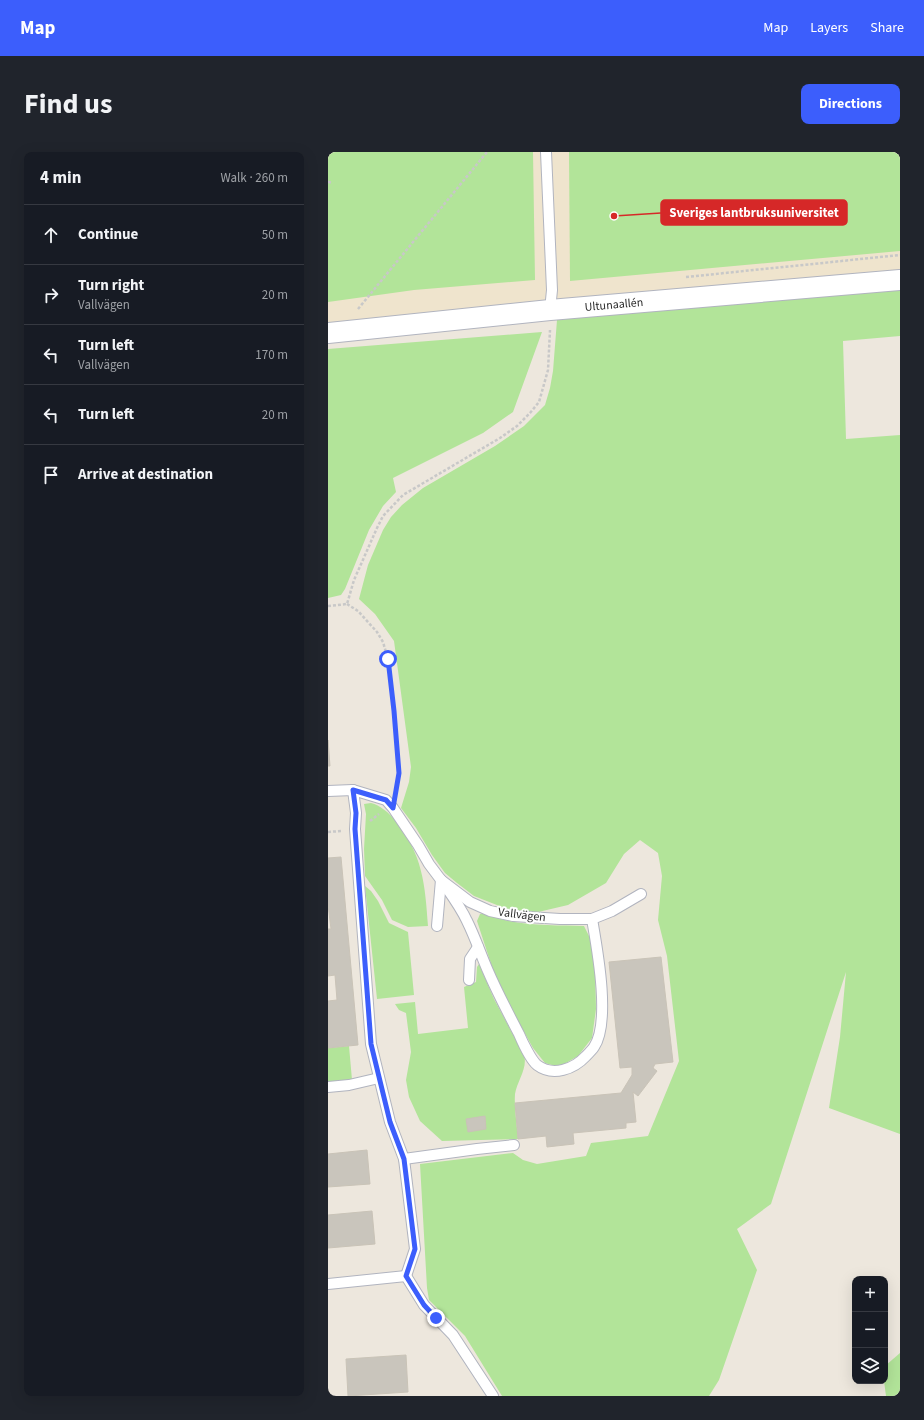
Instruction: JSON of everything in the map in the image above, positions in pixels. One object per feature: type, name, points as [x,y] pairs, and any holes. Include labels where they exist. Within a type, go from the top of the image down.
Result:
[{"type":"street","name":"Ultunaallén","points":[[328,333],[550,310],[900,280]]},
{"type":"lane","points":[[546,152],[552,290],[550,310]]},
{"type":"lane","points":[[353,790],[356,813],[355,829],[370,1036],[390,1122],[404,1159],[415,1249],[406,1276]]},
{"type":"lane","name":"Vallvägen","points":[[328,791],[353,790],[386,800],[393,808],[441,880],[470,902],[490,910],[513,916],[560,919],[592,919],[612,911],[641,894]]},
{"type":"lane","points":[[437,926],[441,880]]},
{"type":"lane","points":[[441,880],[467,921],[488,972],[525,1047],[536,1065],[548,1070],[560,1071],[573,1067],[594,1047],[599,1034],[602,1018],[602,998],[592,919]]},
{"type":"lane","points":[[470,980],[470,959],[478,947]]},
{"type":"lane","points":[[328,1087],[349,1085],[379,1078]]},
{"type":"lane","points":[[404,1159],[514,1145]]},
{"type":"lane","points":[[328,1284],[406,1276]]},
{"type":"lane","points":[[406,1276],[424,1305],[453,1335],[493,1396]]},
{"type":"path","points":[[358,309],[487,152]]},
{"type":"path","points":[[328,182],[333,183]]},
{"type":"path","points":[[347,604],[354,580],[376,528],[383,516],[394,504],[403,495],[500,438],[517,426],[539,402],[548,370],[550,310]]},
{"type":"path","points":[[328,606],[347,604],[358,611],[377,632],[383,642],[388,659],[399,773],[393,808]]},
{"type":"shaded area","points":[[328,152],[900,152],[900,280],[328,323]]},
{"type":"green space","points":[[328,152],[533,152],[535,280],[414,290],[328,302]]},
{"type":"green space","points":[[569,152],[900,152],[900,251],[570,281]]},
{"type":"green space","points":[[900,285],[900,336],[843,341],[846,439],[900,435],[900,1134],[829,1108],[840,1037],[846,972],[771,1204],[737,1229],[757,1270],[719,1380],[709,1396],[502,1396],[465,1336],[429,1300],[427,1288],[420,1164],[513,1153],[523,1160],[537,1164],[586,1156],[591,1143],[648,1136],[679,1061],[667,956],[658,920],[662,876],[658,853],[640,840],[624,854],[606,883],[568,905],[534,913],[507,909],[474,896],[445,873],[416,828],[401,808],[409,782],[411,767],[394,641],[375,614],[359,599],[368,565],[383,530],[391,517],[402,505],[423,488],[495,446],[524,426],[545,405],[553,371],[557,320]]},
{"type":"green space","points":[[542,332],[513,412],[483,433],[393,478],[396,492],[383,506],[369,530],[345,589],[341,595],[328,598],[328,349]]},
{"type":"green space","points":[[371,803],[381,807],[393,817],[412,845],[424,883],[428,926],[408,927],[392,920],[382,900],[365,876],[364,849],[366,814],[364,804]]},
{"type":"green space","points":[[365,886],[371,891],[378,901],[389,923],[408,932],[414,995],[377,999]]},
{"type":"green space","points":[[486,913],[496,918],[521,923],[584,926],[591,940],[595,966],[596,1009],[592,1038],[578,1056],[559,1067],[545,1063],[533,1048],[495,976],[477,921],[480,914]]},
{"type":"green space","points":[[479,964],[494,999],[524,1055],[525,1065],[515,1094],[518,1139],[442,1141],[420,1121],[409,1097],[406,1080],[411,1052],[406,1013],[399,1010],[395,1004],[415,1002],[418,1034],[468,1028],[464,987],[476,982],[477,967]]},
{"type":"green space","points":[[349,1046],[352,1080],[328,1082],[328,1048]]},
{"type":"green space","points":[[900,1353],[900,1396],[886,1396],[884,1384],[888,1384],[888,1363]]},
{"type":"building","points":[[328,740],[330,766],[328,766]]},
{"type":"building","points":[[341,857],[358,1045],[328,1048],[328,1001],[337,1000],[335,975],[328,976],[328,929],[331,929],[328,905],[328,858]]},
{"type":"building","points":[[661,957],[673,1062],[655,1064],[653,1068],[657,1071],[638,1096],[633,1092],[636,1122],[626,1123],[626,1128],[573,1133],[574,1144],[547,1147],[546,1136],[518,1139],[515,1103],[621,1093],[632,1075],[632,1067],[620,1068],[609,962]]},
{"type":"building","points":[[485,1116],[486,1129],[468,1132],[466,1119]]},
{"type":"building","points":[[367,1150],[370,1184],[328,1187],[328,1154]]},
{"type":"building","points":[[372,1211],[375,1244],[328,1248],[328,1215]]},
{"type":"building","points":[[406,1355],[408,1392],[348,1396],[346,1359]]},
{"type":"place","name":"Sveriges lantbruksuniversitet","points":[[614,216]]},
{"type":"route","points":[[388,659],[391,677],[399,773],[393,808],[386,800],[353,790],[356,813],[355,829],[371,1044],[390,1122],[404,1159],[415,1249],[406,1276],[424,1305],[436,1318]]}]
